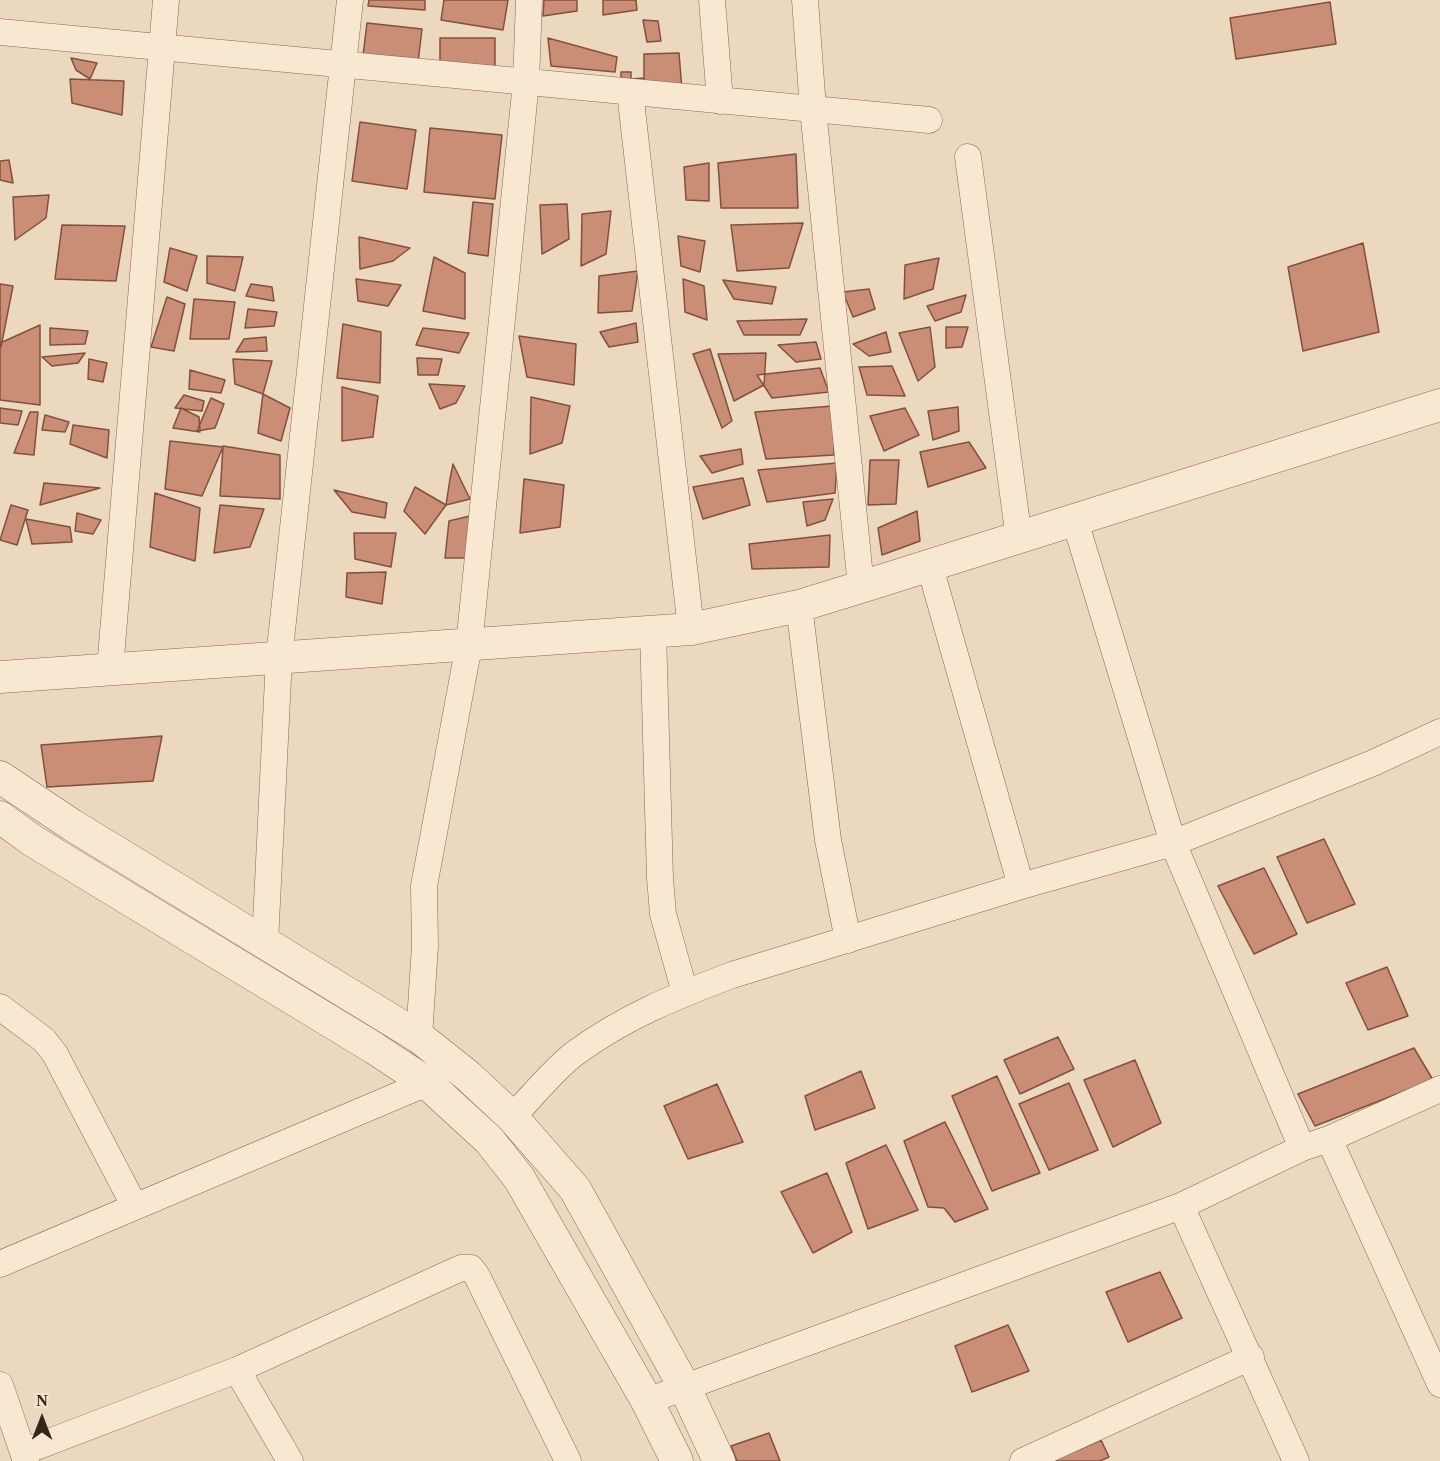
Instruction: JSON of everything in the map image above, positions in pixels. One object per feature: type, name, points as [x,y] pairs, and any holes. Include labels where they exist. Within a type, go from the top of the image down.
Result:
[{"type":"street","points":[[110,669],[166,0]]},
{"type":"street","points":[[265,943],[279,658],[350,0]]},
{"type":"street","points":[[419,1037],[425,946],[424,886],[469,645],[526,82],[530,0]]},
{"type":"street","points":[[712,0],[720,101]]},
{"type":"street","points":[[805,0],[813,110],[861,587]]},
{"type":"street","points":[[0,32],[929,120]]},
{"type":"street","points":[[630,92],[691,629]]},
{"type":"street","points":[[968,157],[1019,539]]},
{"type":"street","points":[[0,677],[691,629],[799,606],[930,567],[1440,405]]},
{"type":"street","points":[[1075,521],[1173,843],[1302,1148]]},
{"type":"street","points":[[930,567],[1021,886]]},
{"type":"street","points":[[799,606],[828,840],[848,940]]},
{"type":"street","points":[[653,631],[663,914],[685,993]]},
{"type":"street","points":[[512,1117],[573,1056],[628,1018],[685,993],[732,975],[1021,886],[1173,843],[1373,763],[1440,732]]},
{"type":"street","points":[[0,777],[72,825],[419,1037],[468,1076],[512,1117],[575,1190],[685,1388],[719,1461]]},
{"type":"street","points":[[0,817],[33,841],[374,1048],[427,1083],[489,1140],[519,1178],[647,1401],[677,1461]]},
{"type":"street","points":[[0,1007],[44,1040],[55,1054],[134,1205]]},
{"type":"street","points":[[0,1264],[134,1205],[427,1083]]},
{"type":"street","points":[[647,1401],[1181,1206],[1302,1148],[1329,1139],[1440,1089]]},
{"type":"street","points":[[1329,1139],[1440,1384]]},
{"type":"street","points":[[1181,1206],[1296,1461]]},
{"type":"street","points":[[0,1385],[25,1456],[237,1370],[461,1268],[471,1268],[568,1461]]},
{"type":"street","points":[[1023,1461],[1251,1357]]},
{"type":"street","points":[[237,1370],[290,1461]]},
{"type":"building","points":[[369,0],[425,0],[425,10],[368,6]]},
{"type":"building","points":[[444,0],[508,0],[503,30],[441,20]]},
{"type":"building","points":[[544,0],[577,0],[577,11],[543,16]]},
{"type":"building","points":[[603,0],[636,0],[637,10],[603,15]]},
{"type":"building","points":[[1330,2],[1336,44],[1236,59],[1230,18]]},
{"type":"building","points":[[643,20],[658,21],[661,41],[647,42]]},
{"type":"building","points":[[367,23],[422,29],[417,71],[362,64]]},
{"type":"building","points":[[440,38],[495,38],[495,68],[440,68]]},
{"type":"building","points":[[548,38],[617,57],[615,72],[551,66]]},
{"type":"building","points":[[679,53],[682,90],[644,89],[644,54]]},
{"type":"building","points":[[71,58],[97,63],[90,79],[76,70]]},
{"type":"building","points":[[621,72],[631,72],[631,79],[644,78],[644,90],[621,91]]},
{"type":"building","points":[[70,79],[124,81],[122,115],[72,103]]},
{"type":"building","points":[[360,122],[416,130],[407,189],[352,181]]},
{"type":"building","points":[[430,128],[502,135],[495,199],[424,192]]},
{"type":"building","points":[[796,154],[798,208],[721,208],[718,163]]},
{"type":"building","points":[[9,160],[13,183],[0,180],[0,161]]},
{"type":"building","points":[[709,163],[709,201],[686,200],[684,167]]},
{"type":"building","points":[[49,195],[46,218],[15,240],[13,197]]},
{"type":"building","points":[[473,202],[493,204],[488,256],[468,253]]},
{"type":"building","points":[[567,204],[569,239],[542,254],[540,205]]},
{"type":"building","points":[[611,211],[606,254],[581,266],[582,214]]},
{"type":"building","points":[[803,223],[789,268],[737,271],[731,225]]},
{"type":"building","points":[[62,225],[125,226],[116,281],[55,279]]},
{"type":"building","points":[[678,236],[705,241],[700,272],[681,266]]},
{"type":"building","points":[[359,237],[410,248],[393,261],[360,269]]},
{"type":"building","points":[[1363,243],[1379,332],[1303,351],[1288,267]]},
{"type":"building","points":[[170,248],[197,256],[187,291],[164,282]]},
{"type":"building","points":[[207,256],[243,257],[235,291],[207,283]]},
{"type":"building","points":[[434,257],[465,273],[465,319],[423,311]]},
{"type":"building","points":[[939,258],[933,289],[904,299],[905,265]]},
{"type":"building","points":[[638,271],[632,311],[598,313],[599,276]]},
{"type":"building","points":[[356,279],[401,285],[388,306],[358,301]]},
{"type":"building","points":[[683,279],[704,286],[707,320],[685,312]]},
{"type":"building","points":[[723,280],[776,287],[772,304],[734,299]]},
{"type":"building","points":[[0,284],[13,286],[1,347],[0,347]]},
{"type":"building","points":[[251,284],[272,287],[274,301],[246,296]]},
{"type":"building","points":[[869,289],[875,309],[853,317],[843,292]]},
{"type":"building","points":[[966,295],[961,312],[935,321],[927,306]]},
{"type":"building","points":[[167,297],[185,304],[174,351],[151,347]]},
{"type":"building","points":[[194,299],[235,302],[229,339],[190,339]]},
{"type":"building","points":[[248,309],[277,312],[274,326],[245,328]]},
{"type":"building","points":[[807,319],[800,335],[744,335],[737,321]]},
{"type":"building","points":[[636,323],[638,342],[609,347],[600,332]]},
{"type":"building","points":[[343,324],[381,332],[380,383],[337,378]]},
{"type":"building","points":[[40,325],[40,405],[0,400],[0,343]]},
{"type":"building","points":[[930,327],[935,367],[918,381],[899,333]]},
{"type":"building","points":[[946,327],[968,327],[962,347],[946,348]]},
{"type":"building","points":[[50,328],[88,331],[85,344],[50,345]]},
{"type":"building","points":[[423,328],[469,333],[459,353],[416,345]]},
{"type":"building","points":[[886,332],[891,352],[869,356],[853,344]]},
{"type":"building","points":[[519,336],[576,344],[574,385],[527,377]]},
{"type":"building","points":[[266,337],[267,351],[236,352],[244,339]]},
{"type":"building","points":[[816,342],[821,359],[796,362],[778,345]]},
{"type":"building","points":[[710,349],[732,421],[722,428],[693,354]]},
{"type":"building","points":[[85,353],[78,363],[52,366],[42,357]]},
{"type":"building","points":[[766,353],[764,385],[734,401],[718,354]]},
{"type":"building","points":[[417,358],[442,359],[438,375],[418,375]]},
{"type":"building","points":[[89,359],[107,363],[103,382],[88,379]]},
{"type":"building","points":[[233,359],[272,361],[263,394],[235,384]]},
{"type":"building","points":[[892,366],[905,396],[867,395],[859,367]]},
{"type":"building","points":[[820,368],[829,392],[772,398],[757,375]]},
{"type":"building","points":[[190,370],[225,380],[221,393],[189,389]]},
{"type":"building","points":[[429,384],[465,386],[456,403],[440,409]]},
{"type":"building","points":[[342,387],[378,396],[373,437],[342,441]]},
{"type":"building","points":[[263,394],[290,408],[281,441],[258,433]]},
{"type":"building","points":[[184,395],[204,401],[202,411],[175,408]]},
{"type":"building","points":[[531,397],[570,406],[562,443],[530,454]]},
{"type":"building","points":[[211,398],[224,404],[215,428],[197,431]]},
{"type":"building","points":[[833,406],[834,455],[766,459],[755,412]]},
{"type":"building","points":[[958,407],[959,431],[933,440],[928,411]]},
{"type":"building","points":[[0,408],[22,411],[18,425],[0,423]]},
{"type":"building","points":[[181,408],[199,417],[200,432],[173,428]]},
{"type":"building","points":[[905,408],[919,435],[884,451],[870,416]]},
{"type":"building","points":[[30,412],[38,412],[34,455],[14,453]]},
{"type":"building","points":[[45,415],[69,422],[65,432],[42,430]]},
{"type":"building","points":[[73,425],[109,430],[107,458],[70,444]]},
{"type":"building","points":[[170,441],[223,447],[202,496],[165,489]]},
{"type":"building","points":[[969,442],[986,468],[928,487],[920,452]]},
{"type":"building","points":[[223,446],[280,455],[280,499],[220,496]]},
{"type":"building","points":[[741,449],[743,464],[712,473],[700,456]]},
{"type":"building","points":[[870,460],[899,460],[896,504],[868,505]]},
{"type":"building","points":[[837,463],[835,493],[767,502],[758,470]]},
{"type":"building","points":[[453,464],[470,499],[446,505],[450,479]]},
{"type":"building","points":[[743,478],[750,505],[703,519],[693,487]]},
{"type":"building","points":[[524,479],[564,485],[560,527],[520,533]]},
{"type":"building","points":[[44,483],[100,488],[40,505]]},
{"type":"building","points":[[415,487],[446,505],[425,534],[404,511]]},
{"type":"building","points":[[334,490],[387,503],[385,518],[352,512]]},
{"type":"building","points":[[155,493],[200,508],[195,561],[150,547]]},
{"type":"building","points":[[833,499],[825,520],[807,526],[803,502]]},
{"type":"building","points":[[11,505],[28,510],[17,545],[0,540]]},
{"type":"building","points":[[220,505],[264,509],[250,547],[214,553]]},
{"type":"building","points":[[917,511],[920,541],[882,555],[878,528]]},
{"type":"building","points":[[77,513],[101,520],[93,534],[75,531]]},
{"type":"building","points":[[474,515],[466,558],[445,558],[449,521]]},
{"type":"building","points":[[26,519],[70,527],[72,542],[32,544]]},
{"type":"building","points":[[354,533],[396,533],[391,567],[355,559]]},
{"type":"building","points":[[830,535],[829,567],[752,569],[749,544]]},
{"type":"building","points":[[386,572],[382,604],[346,597],[347,573]]},
{"type":"building","points":[[162,736],[153,781],[47,787],[41,745]]},
{"type":"building","points":[[1324,839],[1355,904],[1307,923],[1277,857]]},
{"type":"building","points":[[1264,868],[1297,934],[1254,954],[1218,886]]},
{"type":"building","points":[[1387,967],[1408,1016],[1368,1030],[1346,983]]},
{"type":"building","points":[[1058,1037],[1074,1069],[1020,1094],[1004,1060]]},
{"type":"building","points":[[1414,1048],[1433,1080],[1315,1126],[1298,1094]]},
{"type":"building","points":[[1135,1060],[1161,1123],[1113,1147],[1084,1080]]},
{"type":"building","points":[[861,1071],[875,1108],[815,1130],[805,1096]]},
{"type":"building","points":[[997,1076],[1040,1173],[992,1191],[952,1096]]},
{"type":"building","points":[[1069,1083],[1098,1150],[1049,1170],[1019,1104]]},
{"type":"building","points":[[717,1084],[743,1142],[688,1159],[664,1106]]},
{"type":"building","points":[[945,1122],[988,1209],[955,1222],[944,1208],[928,1207],[904,1141]]},
{"type":"building","points":[[886,1145],[918,1210],[868,1229],[846,1163]]},
{"type":"building","points":[[827,1173],[852,1232],[813,1253],[781,1192]]},
{"type":"building","points":[[1160,1272],[1182,1318],[1128,1342],[1106,1292]]},
{"type":"building","points":[[1008,1325],[1029,1371],[972,1392],[955,1346]]},
{"type":"building","points":[[769,1433],[780,1461],[737,1461],[731,1446]]},
{"type":"building","points":[[1101,1440],[1109,1457],[1100,1461],[1052,1461]]}]
